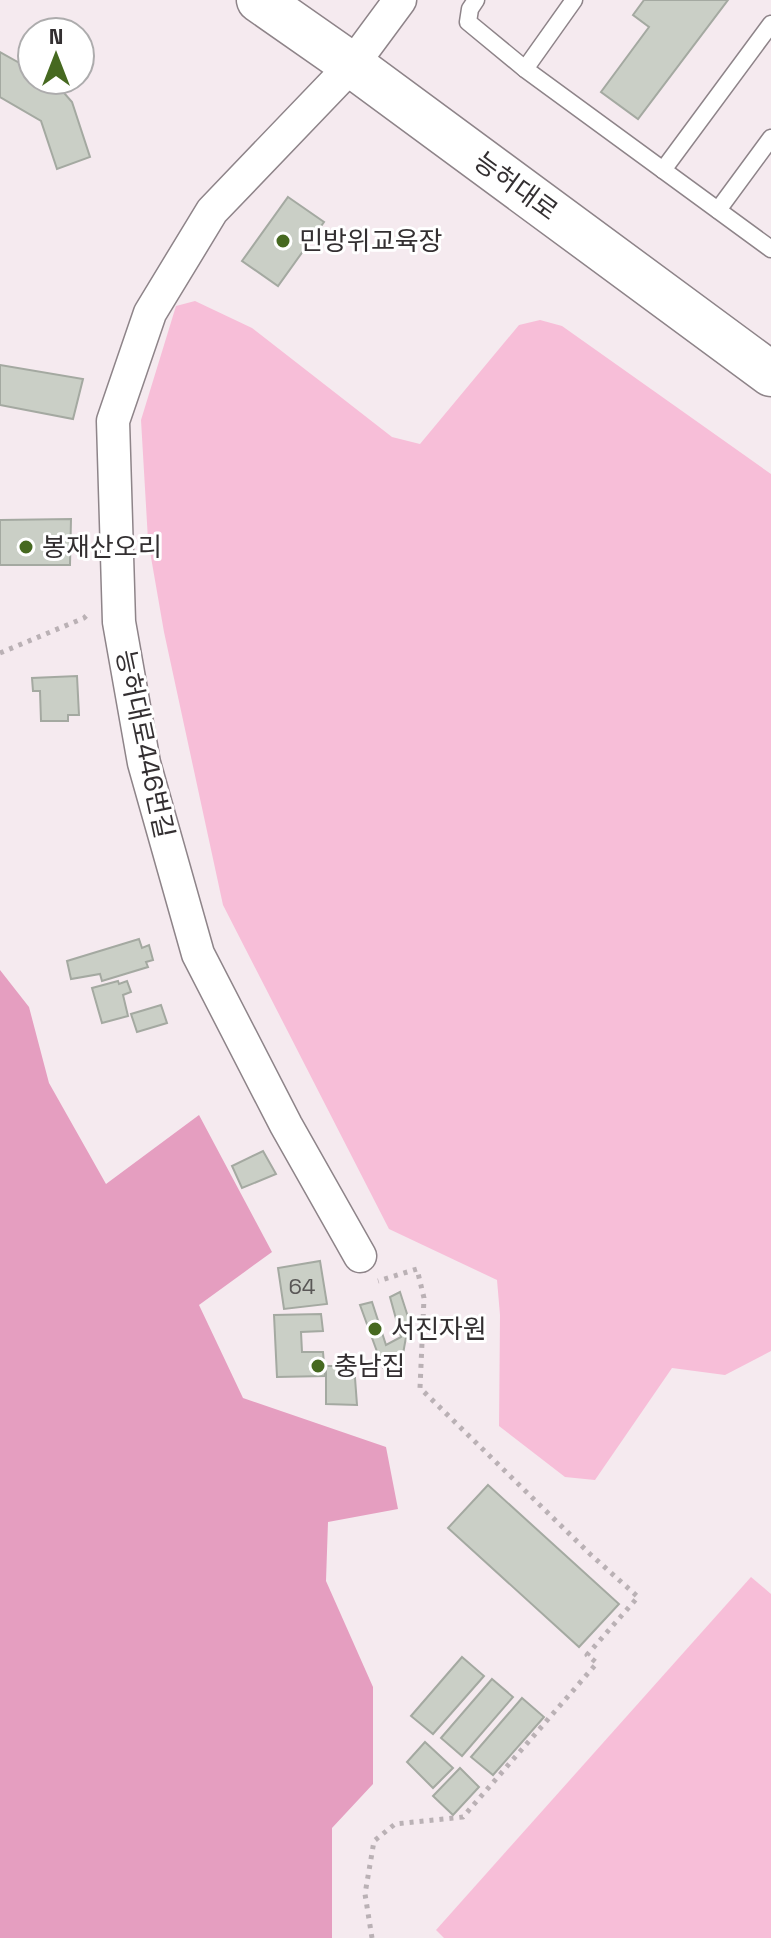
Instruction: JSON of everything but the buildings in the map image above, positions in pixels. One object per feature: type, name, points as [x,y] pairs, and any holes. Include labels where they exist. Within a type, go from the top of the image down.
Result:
[{"type":"main road","name":"능허대로","points":[[259,0],[771,374]]},
{"type":"street","name":"능허대로446번길","points":[[360,1256],[286,1125],[198,954],[144,763],[119,622],[113,421],[150,313],[212,211],[352,65],[400,0]]},
{"type":"lane","points":[[476,0],[470,9],[468,22],[525,69],[771,249]]},
{"type":"lane","points":[[525,69],[574,0]]},
{"type":"lane","points":[[663,170],[771,24]]},
{"type":"lane","points":[[718,210],[771,138]]},
{"type":"path","points":[[0,653],[84,618],[93,609]]},
{"type":"path","points":[[372,1938],[365,1894],[374,1841],[395,1824],[463,1817],[597,1663],[587,1655],[638,1597],[420,1388],[424,1298],[417,1269]]},
{"type":"shaded area","points":[[195,301],[252,328],[392,437],[420,444],[519,325],[540,320],[562,326],[771,474],[771,1351],[725,1375],[672,1368],[595,1480],[565,1477],[499,1426],[500,1315],[497,1280],[389,1229],[223,905],[164,632],[148,540],[141,420],[176,306]]},
{"type":"shaded area","points":[[0,970],[29,1007],[49,1083],[106,1184],[199,1115],[272,1252],[199,1305],[243,1398],[386,1447],[398,1509],[328,1522],[326,1581],[373,1687],[373,1784],[332,1828],[332,1938],[0,1938]]},
{"type":"shaded area","points":[[751,1577],[771,1594],[771,1938],[444,1938],[436,1930]]},
{"type":"place","name":"민방위교육장","points":[[283,241]]},
{"type":"place","name":"봉재산오리","points":[[26,547]]},
{"type":"place","name":"서진자원","points":[[375,1329]]},
{"type":"place","name":"충남집","points":[[318,1366]]}]
